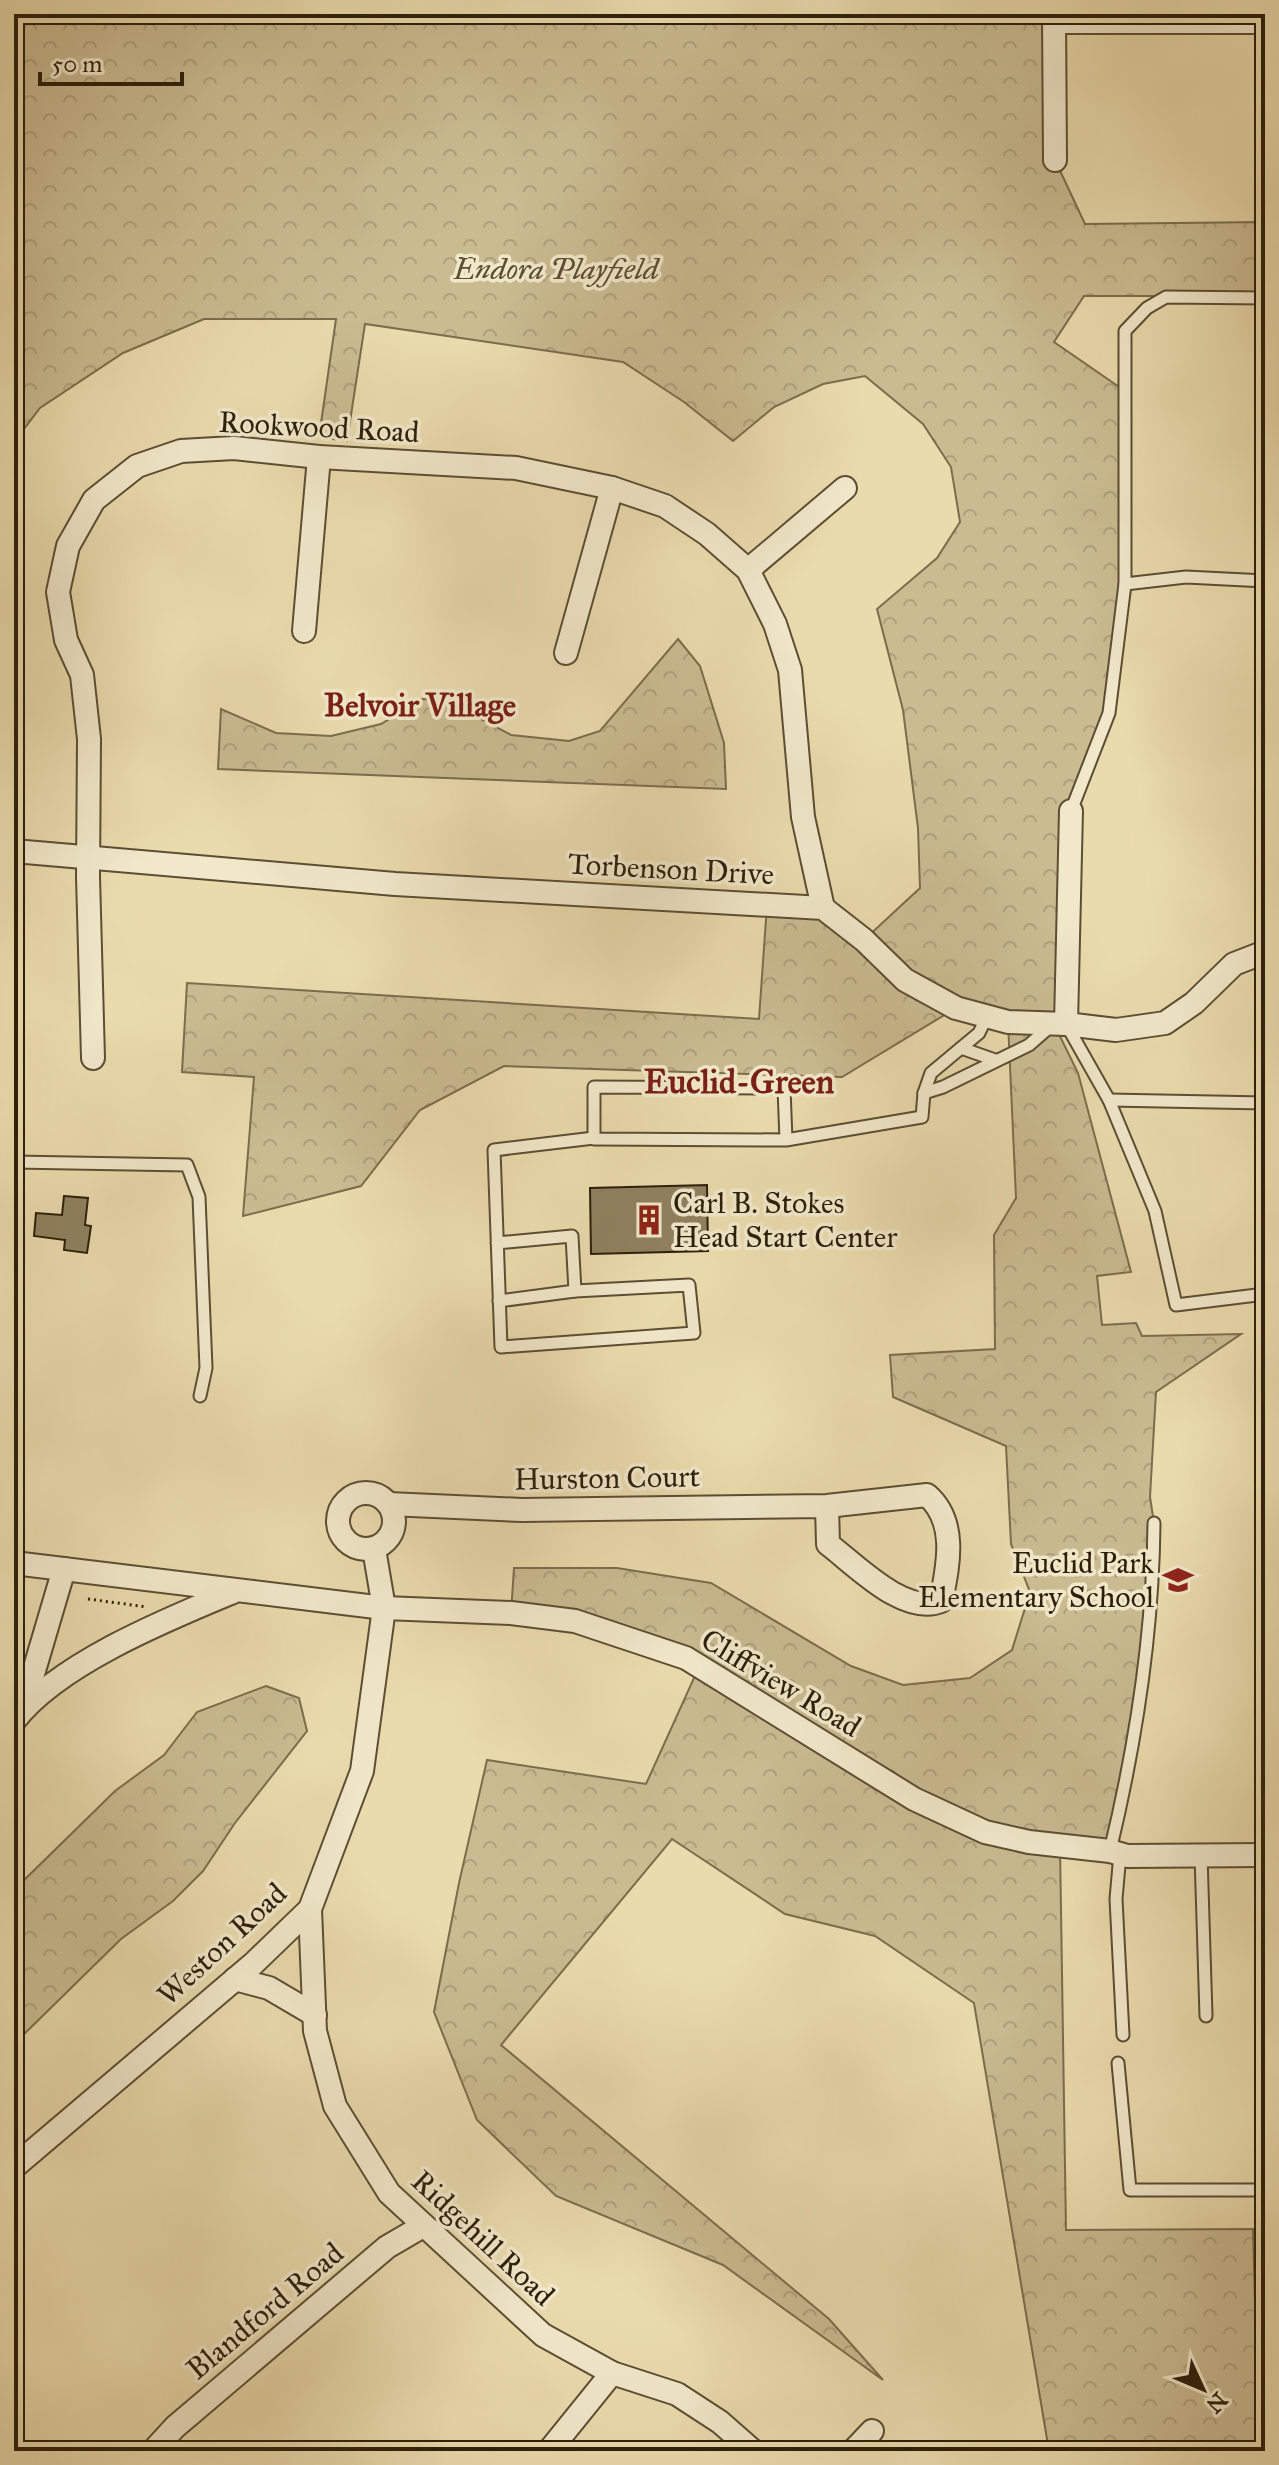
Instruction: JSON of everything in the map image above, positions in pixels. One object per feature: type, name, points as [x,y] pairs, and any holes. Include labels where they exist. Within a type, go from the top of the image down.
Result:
[{"type":"street","points":[[1055,160],[1054,18],[1265,22]]},
{"type":"street","name":"Rookwood Road","points":[[93,1058],[88,726],[82,675],[66,640],[58,592],[68,546],[94,500],[137,466],[181,451],[234,448],[319,457],[516,468],[612,488],[665,506],[707,534],[748,570],[775,624],[790,670],[803,817],[823,908]]},
{"type":"street","points":[[304,631],[319,457]]},
{"type":"street","points":[[566,653],[612,488]]},
{"type":"street","points":[[748,570],[845,488]]},
{"type":"street","points":[[1060,1024],[1071,811]]},
{"type":"street","name":"Torbenson Drive","points":[[14,851],[395,884],[823,908]]},
{"type":"street","points":[[823,908],[864,940],[905,980],[956,1008],[1008,1022],[1116,1030],[1165,1023],[1194,1003],[1234,964],[1265,952]]},
{"type":"street","name":"Hurston Court","points":[[374,1549],[355,1548],[341,1535],[338,1517],[341,1508],[355,1495],[373,1494],[389,1504],[522,1510],[827,1506],[927,1495],[937,1503],[947,1530],[950,1550],[941,1601],[930,1606],[906,1602],[828,1544],[827,1506]]},
{"type":"street","points":[[384,1608],[374,1549],[389,1538],[393,1530],[389,1504]]},
{"type":"street","name":"Cliffview Road","points":[[14,1563],[384,1608],[511,1613],[575,1621],[686,1658],[914,1799],[985,1832],[1029,1842],[1115,1853],[1265,1855]]},
{"type":"street","points":[[19,1715],[64,1569]]},
{"type":"street","points":[[19,1715],[68,1674],[158,1624],[235,1592]]},
{"type":"street","name":"Weston Road","points":[[14,2167],[235,1979],[310,1909],[362,1771],[384,1608]]},
{"type":"street","name":"Ridgehill Road","points":[[310,1909],[315,2031],[335,2106],[389,2193],[543,2335],[612,2373],[677,2394],[720,2422],[753,2451]]},
{"type":"street","points":[[235,1979],[269,1988],[315,2015]]},
{"type":"street","name":"Blandford Road","points":[[153,2451],[175,2427],[387,2247],[423,2226]]},
{"type":"street","points":[[549,2451],[612,2373]]},
{"type":"street","points":[[853,2451],[872,2431]]},
{"type":"lane","points":[[1071,811],[1109,713],[1125,584],[1125,331],[1147,308],[1166,297],[1265,298]]},
{"type":"lane","points":[[1125,584],[1186,577],[1265,581]]},
{"type":"lane","points":[[499,1301],[575,1291],[689,1285],[694,1333],[501,1347],[499,1301],[494,1150],[594,1138],[786,1140],[922,1117],[924,1093],[931,1073],[979,1033],[987,1016]]},
{"type":"lane","points":[[924,1093],[943,1087],[1029,1045],[1060,1024],[1109,1100],[1155,1211],[1176,1305],[1265,1294]]},
{"type":"lane","points":[[961,1048],[995,1060]]},
{"type":"lane","points":[[594,1138],[594,1087],[784,1088],[786,1140]]},
{"type":"lane","points":[[1109,1100],[1265,1103]]},
{"type":"lane","points":[[14,1162],[187,1165],[199,1197],[206,1368],[200,1396]]},
{"type":"lane","points":[[497,1243],[572,1236],[575,1291]]},
{"type":"lane","points":[[1123,2035],[1115,1853],[1143,1693],[1154,1578],[1154,1523]]},
{"type":"lane","points":[[1201,1855],[1206,2016]]},
{"type":"lane","points":[[1118,2063],[1130,2190],[1265,2190]]},
{"type":"path","points":[[88,1599],[147,1607]]},
{"type":"green space","name":"Endora Playfield","points":[[14,14],[1054,14],[1055,160],[1085,224],[1265,222],[1265,296],[1084,296],[1054,342],[1125,391],[1125,584],[1109,713],[1071,811],[1066,1024],[1054,1024],[1078,1073],[1131,1272],[1097,1276],[1102,1325],[1136,1323],[1142,1336],[1241,1334],[1156,1392],[1150,1497],[1154,1523],[1154,1578],[1110,1851],[1060,1846],[1066,2230],[1253,2229],[1259,2451],[1036,2451],[1048,2445],[974,2003],[875,1936],[785,1914],[672,1839],[501,2045],[829,2319],[883,2380],[723,2265],[556,2196],[477,2120],[434,2012],[487,1760],[646,1784],[699,1667],[511,1613],[514,1568],[617,1568],[711,1583],[851,1666],[903,1685],[970,1678],[1012,1650],[1030,1592],[1011,1544],[1006,1446],[893,1397],[890,1355],[995,1349],[994,1235],[1016,1198],[1008,1022],[956,1008],[842,1077],[504,1066],[420,1110],[361,1186],[243,1216],[254,1077],[182,1072],[187,983],[759,1019],[767,905],[823,908],[864,940],[920,888],[918,828],[903,710],[877,609],[937,558],[960,522],[951,467],[923,424],[865,376],[823,384],[774,407],[733,441],[684,402],[623,362],[365,324],[347,441],[319,437],[336,319],[204,319],[123,353],[40,408],[14,442]]},
{"type":"green space","points":[[678,639],[700,666],[724,743],[726,789],[218,769],[221,709],[276,733],[331,736],[381,724],[422,699],[458,701],[473,715],[511,735],[569,741],[600,731]]},
{"type":"green space","points":[[266,1686],[299,1698],[307,1731],[235,1823],[203,1871],[173,1901],[121,1939],[14,2044],[14,1890],[115,1791],[164,1755],[197,1712]]},
{"type":"building","name":"Carl B. Stokes Head Start Center","points":[[707,1185],[708,1251],[591,1254],[590,1188]]},
{"type":"building","points":[[64,1196],[88,1198],[85,1225],[91,1226],[87,1253],[64,1250],[65,1240],[34,1236],[36,1213],[62,1215]]},
{"type":"place","name":"Carl B. Stokes Head Start Center","points":[[649,1220]]},
{"type":"place","name":"Euclid Park Elementary School","points":[[1178,1580]]},
{"type":"district","name":"Belvoir Village","points":[[420,705]]},
{"type":"district","name":"Euclid-Green","points":[[739,1081]]}]
